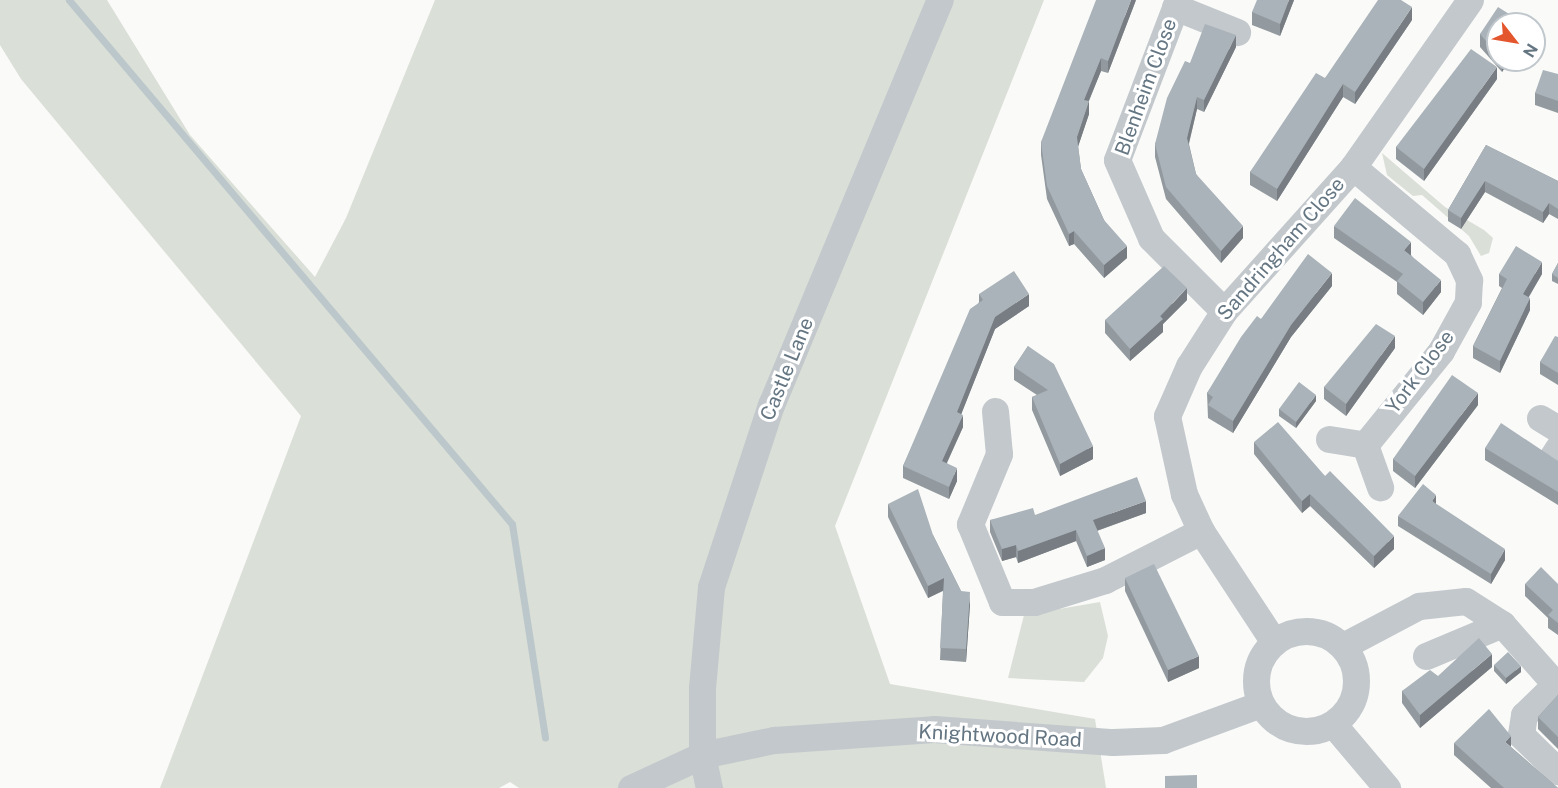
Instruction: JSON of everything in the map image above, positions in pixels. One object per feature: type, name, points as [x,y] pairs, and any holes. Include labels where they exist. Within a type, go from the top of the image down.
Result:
[{"type":"street","name":"Castle Lane","points":[[709,788],[702,755],[711,587],[771,405],[940,0]]},
{"type":"street","name":"Sandringham Close","points":[[1274,642],[1201,531],[1184,494],[1167,416],[1189,366],[1224,311],[1353,167],[1470,0]]},
{"type":"street","name":"Blenheim Close","points":[[1224,311],[1151,238],[1117,160],[1177,4],[1237,32]]},
{"type":"street","name":"York Close","points":[[1353,167],[1458,254],[1469,280],[1468,302],[1441,351],[1365,445]]},
{"type":"street","points":[[995,411],[999,454],[970,524],[1002,602],[1034,602],[1106,580],[1201,531]]},
{"type":"street","points":[[1329,439],[1365,445],[1380,487]]},
{"type":"street","points":[[1343,646],[1419,606],[1466,601],[1502,624],[1556,686],[1524,715],[1521,735],[1558,771]]},
{"type":"street","points":[[1426,656],[1502,624]]},
{"type":"street","points":[[1307,630],[1343,646],[1357,678],[1351,704],[1333,724],[1294,730],[1258,705],[1258,667],[1274,642],[1307,630]]},
{"type":"street","name":"Knightwood Road","points":[[631,788],[702,755],[774,740],[934,729],[1113,742],[1163,740],[1258,705]]},
{"type":"street","points":[[1333,724],[1387,788]]},
{"type":"shaded area","points":[[0,0],[107,0],[190,135],[315,277],[346,218],[435,0],[1044,0],[835,526],[890,684],[1095,719],[1106,788],[519,788],[510,782],[499,788],[160,788],[301,416],[21,79],[0,45]]},
{"type":"shaded area","points":[[1382,153],[1445,207],[1484,230],[1493,238],[1489,253],[1481,256],[1469,236],[1422,195],[1413,196],[1387,175]]},
{"type":"shaded area","points":[[1100,602],[1108,636],[1103,658],[1084,682],[1008,678],[1024,615]]},
{"type":"building","points":[[1096,0],[1131,0],[1108,61],[1101,58],[1084,100],[1089,101],[1077,137],[1081,169],[1104,220],[1127,246],[1104,265],[1074,231],[1069,234],[1047,186],[1041,142]]},
{"type":"building","points":[[1257,0],[1289,0],[1280,24],[1252,12]]},
{"type":"building","points":[[1378,0],[1401,0],[1412,7],[1355,92],[1343,84],[1277,189],[1250,172],[1316,73],[1325,78]]},
{"type":"building","points":[[1498,7],[1506,12],[1495,12]]},
{"type":"building","points":[[1205,24],[1236,35],[1204,100],[1197,97],[1187,138],[1196,174],[1243,226],[1221,251],[1166,187],[1155,144],[1167,98],[1185,61],[1190,63]]},
{"type":"building","points":[[1486,25],[1486,41],[1480,34]]},
{"type":"building","points":[[1471,49],[1486,59],[1486,72],[1493,72],[1424,169],[1396,147]]},
{"type":"building","points":[[1542,72],[1558,74],[1558,101],[1535,93]]},
{"type":"building","points":[[1486,145],[1558,181],[1558,209],[1549,203],[1543,212],[1485,181],[1461,218],[1448,210]]},
{"type":"building","points":[[1355,198],[1411,242],[1404,250],[1441,280],[1423,302],[1397,281],[1403,274],[1334,226]]},
{"type":"building","points":[[1516,246],[1542,262],[1523,294],[1530,298],[1500,361],[1473,346],[1507,279],[1499,274]]},
{"type":"building","points":[[1308,254],[1332,273],[1291,325],[1233,421],[1208,405],[1213,397],[1207,393],[1241,337],[1257,316],[1261,319]]},
{"type":"building","points":[[1558,263],[1558,278],[1552,274]]},
{"type":"building","points":[[1164,266],[1187,288],[1160,316],[1163,319],[1130,349],[1105,320]]},
{"type":"building","points":[[1014,271],[1029,294],[995,317],[957,412],[963,415],[942,461],[957,468],[949,487],[903,466],[970,309],[983,300],[979,294]]},
{"type":"building","points":[[1376,324],[1395,336],[1346,404],[1324,387]]},
{"type":"building","points":[[1555,336],[1558,337],[1558,373],[1540,362]]},
{"type":"building","points":[[1028,346],[1054,364],[1093,446],[1060,464],[1032,397],[1048,390],[1014,367]]},
{"type":"building","points":[[1452,375],[1478,393],[1415,476],[1393,459]]},
{"type":"building","points":[[1299,382],[1316,395],[1296,422],[1279,409]]},
{"type":"building","points":[[1278,422],[1325,476],[1330,471],[1394,536],[1374,556],[1310,494],[1302,501],[1254,442]]},
{"type":"building","points":[[1501,423],[1558,461],[1558,492],[1485,448]]},
{"type":"building","points":[[1137,477],[1146,501],[1093,520],[1105,548],[1087,556],[1076,530],[1018,551],[1016,545],[1002,549],[990,520],[1033,508],[1035,515]]},
{"type":"building","points":[[1423,484],[1436,495],[1432,501],[1505,549],[1491,574],[1398,516]]},
{"type":"building","points":[[918,489],[933,535],[961,591],[970,592],[966,649],[940,648],[944,578],[928,586],[888,504]]},
{"type":"building","points":[[1154,564],[1199,656],[1168,670],[1125,578]]},
{"type":"building","points":[[1541,567],[1558,584],[1558,623],[1548,615],[1553,610],[1525,584]]},
{"type":"building","points":[[1479,638],[1492,654],[1420,715],[1402,691],[1430,670],[1438,676]]},
{"type":"building","points":[[1508,652],[1521,666],[1506,678],[1494,665]]},
{"type":"building","points":[[1558,695],[1558,737],[1538,717]]},
{"type":"building","points":[[1489,709],[1511,736],[1505,742],[1558,788],[1504,788],[1454,743]]},
{"type":"building","points":[[1197,775],[1197,788],[1165,788],[1165,776]]},
{"type":"waterway","points":[[69,0],[512,524],[545,737]]}]
